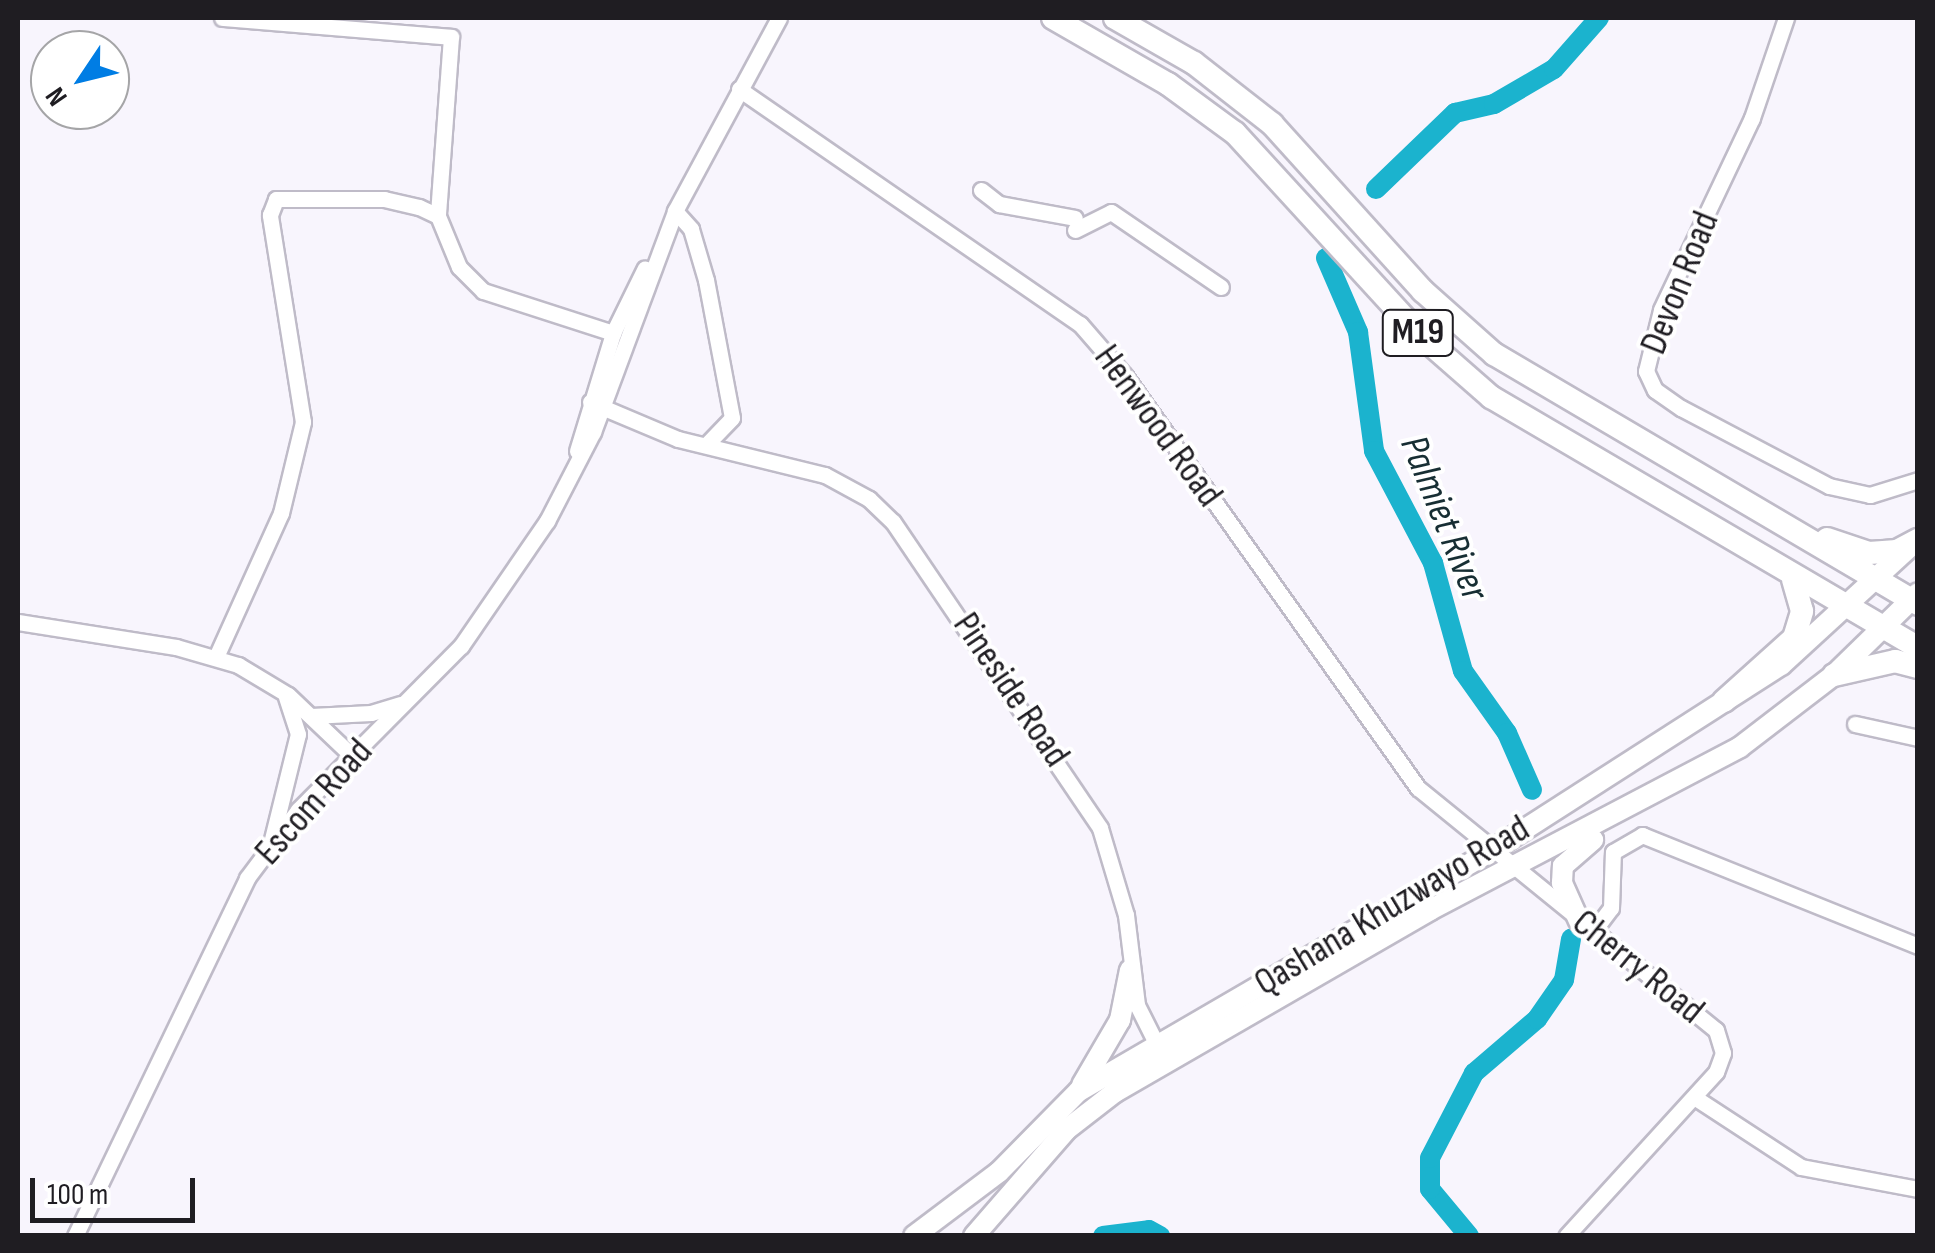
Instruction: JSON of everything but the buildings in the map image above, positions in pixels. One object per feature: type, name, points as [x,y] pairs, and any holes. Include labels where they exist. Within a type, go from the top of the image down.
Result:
[{"type":"highway","name":"M19","points":[[1052,18],[1168,84],[1234,133],[1464,376],[1520,417],[1793,580],[1918,648]]},
{"type":"highway","name":"M19","points":[[1115,18],[1194,63],[1272,124],[1423,292],[1494,354],[1874,582],[1915,599]]},
{"type":"highway","points":[[1716,486],[1856,552],[1897,551],[1918,540]]},
{"type":"highway","points":[[1724,701],[1794,638],[1802,610],[1793,580]]},
{"type":"highway","points":[[1834,675],[1895,662],[1918,667]]},
{"type":"main road","name":"Qashana Khuzwayo Road","points":[[974,1236],[1066,1130],[1162,1054],[1491,851],[1781,665],[1918,540]]},
{"type":"main road","name":"Qashana Khuzwayo Road","points":[[925,1233],[1000,1172],[1078,1091],[1162,1054],[1512,867],[1628,810],[1740,747],[1834,675],[1915,599]]},
{"type":"main road","points":[[1586,927],[1562,883],[1562,866],[1573,852],[1618,826],[1628,810]]},
{"type":"main road","points":[[1078,1091],[1120,1020],[1130,970]]},
{"type":"main road","points":[[986,1236],[997,1213]]},
{"type":"street","points":[[222,18],[450,37],[438,216],[459,267],[483,291],[613,333]]},
{"type":"street","name":"Escom Road","points":[[75,1236],[247,878],[271,842],[406,702],[494,601],[547,521],[674,210],[779,18]]},
{"type":"street","name":"Devon Road","points":[[1786,18],[1752,118],[1660,310],[1646,371],[1655,390],[1681,408],[1829,486],[1870,495],[1918,480]]},
{"type":"street","name":"Henwood Road","points":[[739,90],[1080,324],[1125,376],[1418,788],[1491,851]]},
{"type":"street","points":[[981,190],[999,204],[1075,224],[1111,212],[1220,287]]},
{"type":"street","points":[[216,657],[282,512],[301,434],[300,380],[270,215],[276,199],[384,199],[438,216]]},
{"type":"street","points":[[674,210],[691,230],[706,280],[732,418],[747,453]]},
{"type":"street","name":"Escom Road","points":[[596,404],[613,333],[660,243]]},
{"type":"street","name":"Pineside Road","points":[[596,404],[706,445],[747,453],[848,485],[906,538],[1100,828],[1126,914],[1137,1005],[1162,1054]]},
{"type":"street","points":[[706,445],[732,418]]},
{"type":"street","points":[[18,622],[216,657],[283,692],[352,756]]},
{"type":"street","points":[[271,842],[298,734],[283,692]]},
{"type":"street","points":[[311,716],[370,713],[406,702]]},
{"type":"street","points":[[1855,724],[1918,738]]},
{"type":"street","points":[[1586,927],[1611,908],[1613,852],[1642,835],[1918,946]]},
{"type":"street","name":"Cherry Road","points":[[1491,851],[1721,1038],[1720,1066],[1566,1236]]},
{"type":"street","points":[[1694,1098],[1800,1167],[1918,1189]]},
{"type":"waterway","name":"Palmiet River","points":[[1376,189],[1455,113],[1494,104],[1554,69],[1599,18]]},
{"type":"waterway","name":"Palmiet River","points":[[1326,258],[1358,332],[1374,451],[1433,563],[1463,671],[1507,733],[1532,790]]},
{"type":"waterway","name":"Palmiet River","points":[[1469,1236],[1430,1189],[1430,1158],[1474,1073],[1537,1019],[1564,980],[1571,939]]},
{"type":"waterway","name":"Palmiet River","points":[[1103,1236],[1149,1230],[1160,1236]]}]
